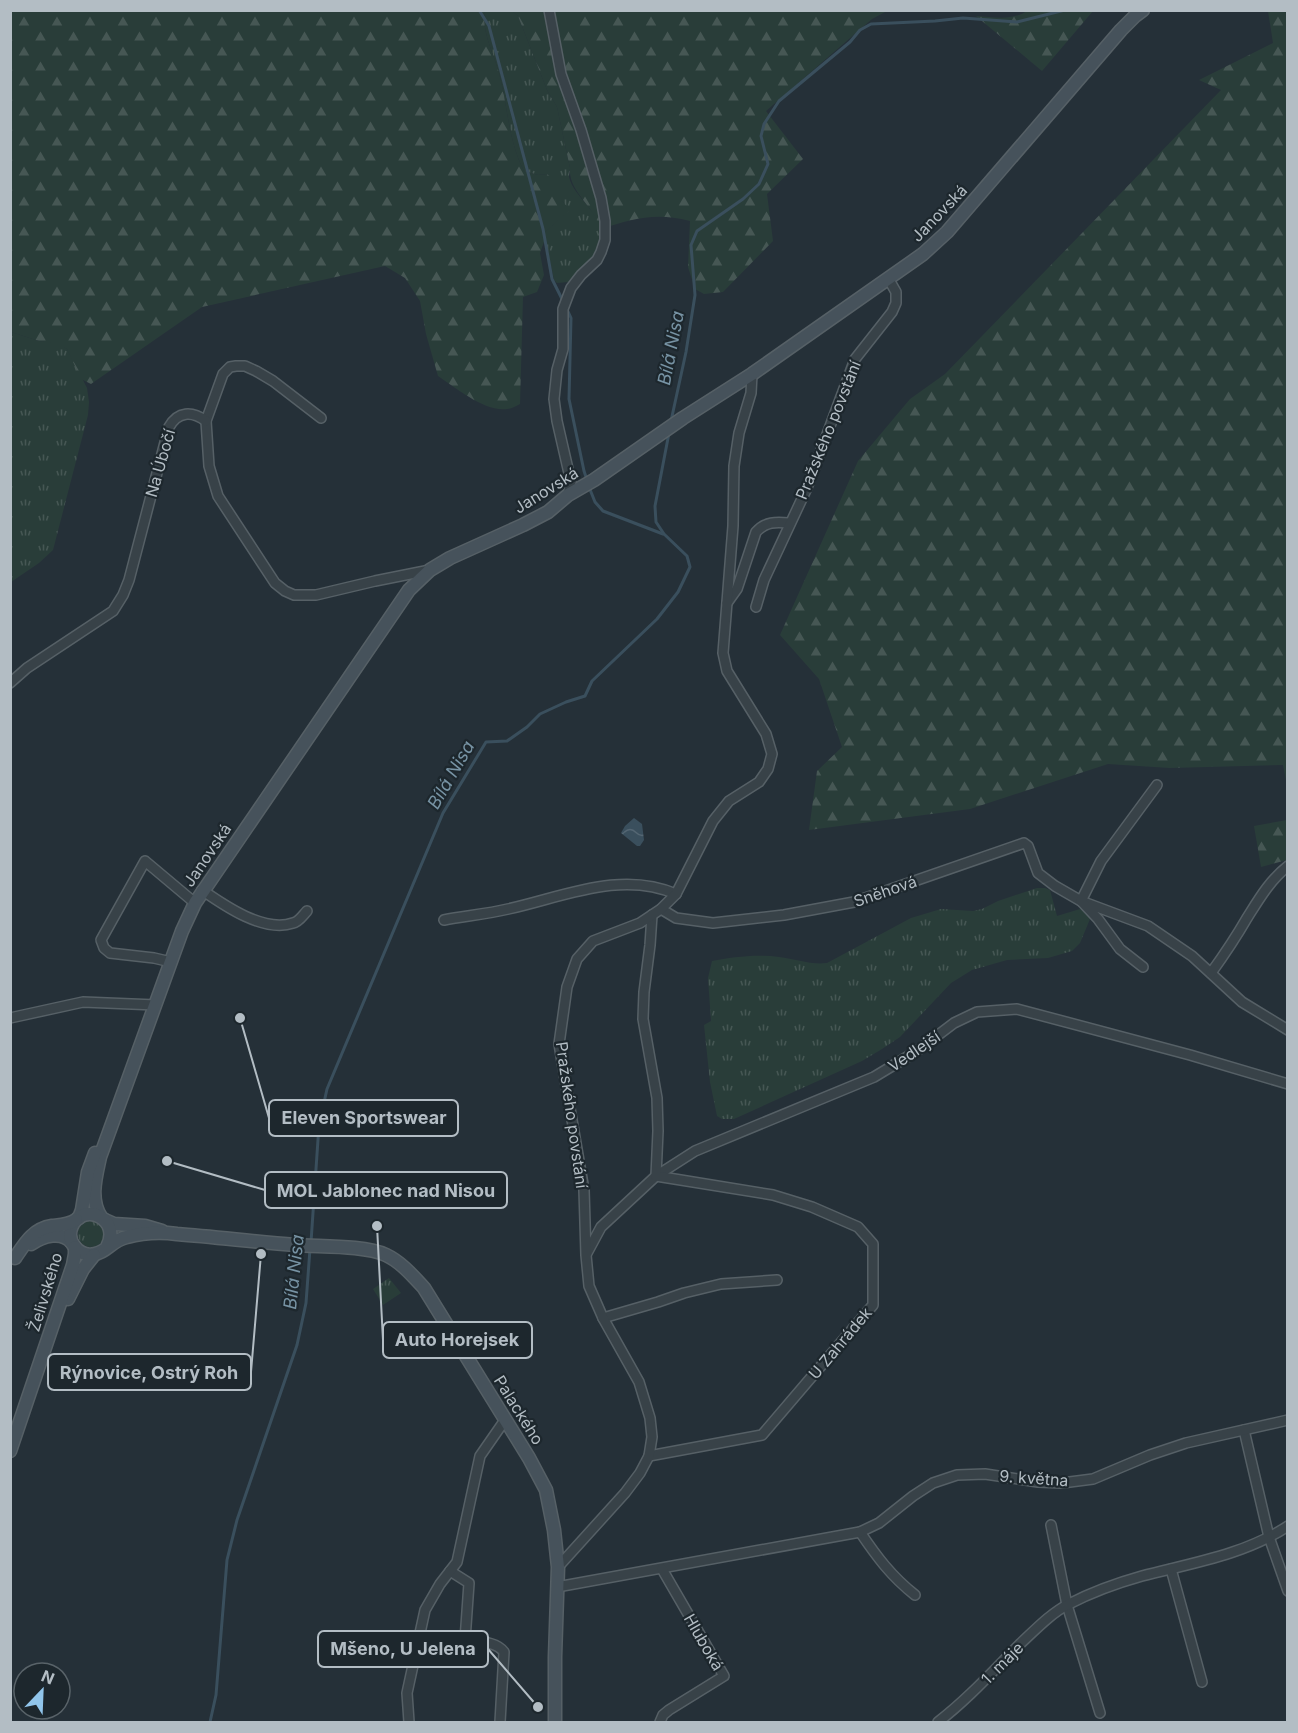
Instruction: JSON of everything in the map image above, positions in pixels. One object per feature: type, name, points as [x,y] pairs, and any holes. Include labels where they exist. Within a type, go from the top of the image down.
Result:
[{"type":"street","points":[[549,10],[561,74],[581,130],[601,198],[605,221],[605,240],[601,252],[597,260],[571,288],[563,309],[563,350],[554,387],[557,421],[572,492]]},
{"type":"street","name":"Janovská","points":[[103,1218],[97,1210],[94,1199],[100,1157],[182,931],[195,903],[409,590],[430,570],[450,558],[548,512],[572,492],[594,480],[683,418],[752,374],[923,254],[947,232],[1121,30],[1143,10]]},
{"type":"street","name":"Pražského povstání","points":[[756,607],[764,580],[807,488],[855,359],[892,312],[896,303],[896,291],[888,278]]},
{"type":"street","points":[[321,418],[273,381],[245,366],[236,366],[230,367],[224,374],[206,421],[209,466],[218,496],[275,583],[294,595],[316,595],[430,570]]},
{"type":"street","name":"Pražského povstání","points":[[558,1567],[625,1493],[640,1473],[648,1456],[652,1437],[650,1418],[639,1382],[603,1318],[589,1286],[584,1190],[559,1044],[567,987],[577,959],[592,941],[640,923],[661,909],[676,894],[713,821],[729,801],[759,782],[768,769],[772,754],[766,734],[727,671],[723,653],[733,526],[734,466],[739,433],[751,393],[752,374]]},
{"type":"street","name":"Na Úbočí","points":[[10,682],[112,611],[123,595],[129,580],[172,420],[186,413],[194,414],[206,421]]},
{"type":"street","name":"Pražského povstání","points":[[726,606],[737,588],[756,532],[762,525],[774,522],[790,523]]},
{"type":"street","points":[[1081,901],[1101,861],[1157,785]]},
{"type":"street","name":"Sněhová","points":[[661,909],[676,918],[713,923],[831,907],[854,902],[1024,843],[1028,846],[1038,873],[1055,886],[1081,901],[1148,926],[1192,956],[1242,1002],[1287,1030]]},
{"type":"street","points":[[171,962],[110,953],[104,948],[101,940],[146,861],[195,903]]},
{"type":"street","points":[[1211,973],[1277,874],[1287,866]]},
{"type":"street","points":[[444,920],[508,909],[616,884],[638,884],[676,894]]},
{"type":"street","points":[[202,891],[235,912],[267,924],[291,924],[307,911]]},
{"type":"street","name":"Sněhová","points":[[1081,901],[1098,919],[1120,949],[1143,967]]},
{"type":"street","points":[[652,915],[643,1019],[657,1098],[656,1176]]},
{"type":"street","points":[[10,1018],[83,1002],[156,1005]]},
{"type":"street","name":"Vedlejší","points":[[586,1255],[601,1227],[656,1176],[695,1151],[874,1077],[917,1051],[954,1023],[977,1012],[1017,1009],[1190,1055],[1287,1084]]},
{"type":"street","name":"Janovská","points":[[77,1219],[83,1207],[90,1163],[116,1112]]},
{"type":"street","name":"U Zahrádek","points":[[648,1456],[762,1435],[873,1305],[873,1244],[858,1227],[812,1207],[773,1195],[656,1176]]},
{"type":"street","points":[[90,1214],[103,1218],[111,1230],[107,1247],[104,1251],[94,1255],[83,1254],[65,1237],[45,1236],[30,1244],[13,1260],[31,1236],[45,1227],[67,1225],[90,1214]]},
{"type":"street","name":"Palackého","points":[[103,1218],[114,1224],[145,1226],[169,1233]]},
{"type":"street","points":[[73,1245],[71,1228],[77,1219]]},
{"type":"street","name":"Palackého","points":[[107,1247],[126,1237],[169,1233],[373,1251],[386,1255],[403,1267],[424,1288],[529,1458],[546,1490],[558,1567],[555,1722]]},
{"type":"street","name":"Želivského","points":[[10,1450],[75,1258],[73,1245]]},
{"type":"street","name":"Želivského","points":[[45,1346],[75,1284],[94,1255]]},
{"type":"street","points":[[603,1318],[693,1290],[721,1284],[777,1280]]},
{"type":"street","points":[[409,1722],[407,1693],[425,1610],[440,1584],[457,1562],[480,1456],[505,1420]]},
{"type":"street","name":"9. května","points":[[557,1587],[860,1532],[879,1523],[933,1483],[957,1475],[985,1474],[1062,1483],[1093,1479],[1150,1455],[1186,1443],[1287,1420]]},
{"type":"street","points":[[1244,1430],[1269,1537],[1287,1591]]},
{"type":"street","points":[[1050,1525],[1067,1605],[1100,1713]]},
{"type":"street","name":"1. máje","points":[[938,1722],[956,1709],[1032,1633],[1067,1605],[1139,1577],[1215,1559],[1269,1537],[1287,1526]]},
{"type":"street","points":[[860,1532],[884,1566],[898,1582],[915,1595]]},
{"type":"street","name":"Hluboká","points":[[660,1722],[669,1710],[724,1676],[662,1569]]},
{"type":"street","points":[[1171,1569],[1202,1682]]},
{"type":"street","points":[[450,1571],[469,1582],[465,1640]]},
{"type":"street","points":[[418,1641],[465,1640],[494,1644],[501,1648],[504,1652],[500,1722]]},
{"type":"green space","points":[[11,10],[485,11],[486,34],[499,73],[511,136],[519,160],[524,171],[538,175],[547,174],[552,178],[563,202],[570,210],[544,233],[545,239],[540,253],[544,275],[537,292],[523,297],[520,404],[509,409],[489,407],[438,376],[426,334],[420,301],[405,278],[385,266],[202,307],[91,384],[81,379],[67,349],[58,344],[11,332]]},
{"type":"green space","points":[[485,11],[512,11],[518,16],[547,90],[557,107],[570,168],[569,177],[601,229],[601,240],[596,251],[568,282],[557,283],[554,280],[544,233],[569,210],[547,174],[538,175],[524,171],[519,160],[511,136],[499,73],[486,34]]},
{"type":"green space","points":[[512,11],[887,11],[872,19],[766,111],[803,159],[767,194],[773,241],[723,292],[704,294],[695,289],[688,267],[690,221],[655,217],[600,229],[597,220],[577,192],[570,177],[557,107],[547,90],[518,16]]},
{"type":"green space","points":[[1027,11],[1093,11],[1042,71],[976,16],[1009,17]]},
{"type":"green space","points":[[1268,11],[1288,11],[1287,785],[1283,765],[1170,768],[1108,764],[970,809],[809,830],[817,771],[842,747],[819,679],[780,635],[858,461],[910,399],[945,374],[1221,90],[1199,80],[1273,43]]},
{"type":"green space","points":[[11,332],[39,341],[58,343],[67,349],[87,388],[89,402],[88,415],[53,550],[39,563],[11,582]]},
{"type":"green space","points":[[1287,820],[1287,860],[1261,867],[1254,826]]},
{"type":"green space","points":[[1037,888],[1050,890],[1057,916],[1080,909],[1087,911],[1090,919],[1080,943],[1072,951],[1048,958],[1007,960],[972,970],[951,983],[900,1037],[862,1061],[734,1119],[722,1119],[717,1116],[710,1082],[704,1025],[711,1021],[708,978],[712,961],[762,956],[827,963],[911,918],[941,909],[973,911],[982,909]]},
{"type":"green space","points":[[91,1221],[100,1225],[104,1234],[100,1243],[91,1247],[82,1243],[78,1234],[82,1225]]},
{"type":"green space","points":[[389,1278],[401,1293],[383,1305],[373,1289]]},
{"type":"water","points":[[634,818],[642,824],[644,840],[640,846],[621,833]]},
{"type":"waterway","points":[[479,10],[489,26],[543,229],[552,279],[563,301]]},
{"type":"waterway","name":"Bílá Nisa","points":[[671,421],[686,352],[695,295],[691,245],[697,231],[743,199],[759,184],[768,164],[761,136],[764,124],[779,101],[850,42],[860,30],[871,24],[963,18],[1017,22],[1065,10]]},
{"type":"waterway","points":[[566,307],[571,318],[569,399],[587,480]]},
{"type":"waterway","name":"Bílá Nisa","points":[[311,1242],[319,1125],[327,1089],[443,813],[486,742],[507,741],[527,727],[540,714],[585,696],[592,681],[657,619],[678,592],[690,567],[687,556],[664,534],[656,522],[655,506],[669,433]]},
{"type":"waterway","points":[[589,487],[595,502],[603,511],[663,534]]},
{"type":"waterway","name":"Bílá Nisa","points":[[210,1722],[216,1695],[227,1560],[237,1520],[297,1345],[306,1303],[310,1249]]},
{"type":"place","name":"Eleven Sportswear","points":[[240,1018]]},
{"type":"place","name":"MOL Jablonec nad Nisou","points":[[167,1161]]},
{"type":"place","name":"Auto Horejsek","points":[[377,1226]]},
{"type":"place","name":"Rýnovice, Ostrý Roh","points":[[261,1254]]},
{"type":"place","name":"Mšeno, U Jelena","points":[[538,1707]]}]
